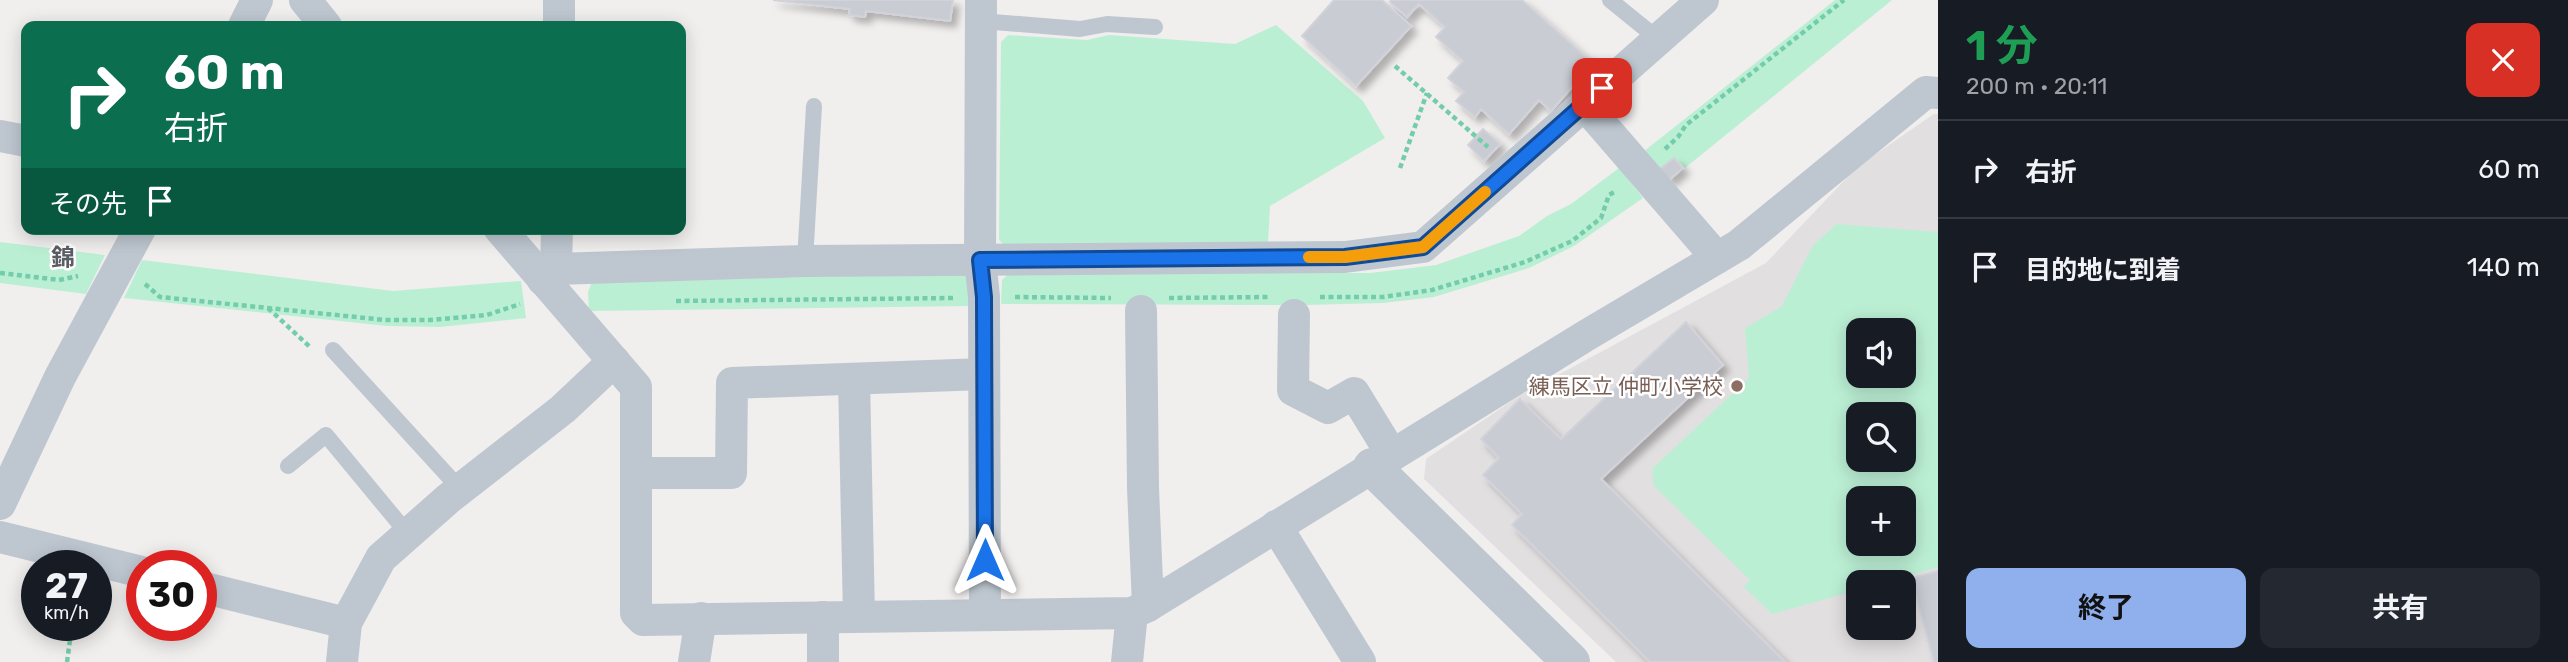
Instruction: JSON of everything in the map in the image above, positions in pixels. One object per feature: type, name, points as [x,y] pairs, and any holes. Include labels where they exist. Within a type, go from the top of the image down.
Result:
[{"type":"street","points":[[246,21],[257,0]]},
{"type":"street","points":[[559,0],[559,21]]},
{"type":"street","points":[[550,278],[804,261],[1345,257],[1423,247],[1703,0]]},
{"type":"street","points":[[981,10],[980,260],[984,288],[985,613]]},
{"type":"street","points":[[506,235],[550,278],[636,387],[636,613],[643,620],[1140,609],[1739,245],[1926,92],[1938,93]]},
{"type":"street","points":[[1584,104],[1717,258]]},
{"type":"street","points":[[0,136],[21,140]]},
{"type":"street","points":[[0,504],[60,377],[137,235]]},
{"type":"street","points":[[550,278],[556,235]]},
{"type":"street","points":[[1127,662],[1140,609],[1143,488],[1141,311]]},
{"type":"street","points":[[1294,315],[1293,390],[1328,408],[1354,393],[1382,461],[1571,662]]},
{"type":"street","points":[[342,662],[346,623],[381,558],[460,489],[563,409],[614,361]]},
{"type":"street","points":[[638,472],[731,473],[732,383],[984,374]]},
{"type":"street","points":[[854,379],[859,616]]},
{"type":"street","points":[[1276,526],[1360,662]]},
{"type":"street","points":[[0,537],[126,568]]},
{"type":"street","points":[[217,591],[346,623]]},
{"type":"street","points":[[823,617],[823,662]]},
{"type":"street","points":[[694,662],[701,618]]},
{"type":"lane","points":[[1610,0],[1658,39]]},
{"type":"lane","points":[[981,10],[1080,29],[1107,24],[1155,27]]},
{"type":"lane","points":[[804,261],[814,106]]},
{"type":"lane","points":[[333,350],[460,489]]},
{"type":"lane","points":[[288,466],[326,435],[408,534]]},
{"type":"path","points":[[1395,66],[1513,167]]},
{"type":"path","points":[[1399,168],[1427,93]]},
{"type":"path","points":[[267,308],[321,356],[333,350]]},
{"type":"path","points":[[67,662],[70,641]]},
{"type":"shaded area","name":"練馬区立 仲町小学校","points":[[1934,114],[1938,114],[1938,662],[1616,662],[1424,479],[1426,459],[1519,396],[1766,263],[1857,167]]},
{"type":"green space","points":[[1835,0],[1892,0],[1669,181],[1643,152]]},
{"type":"green space","points":[[1276,25],[1363,101],[1385,138],[1270,206],[1268,244],[1005,246],[999,240],[1001,42],[1008,35],[1087,40],[1109,35],[1235,44]]},
{"type":"green space","points":[[1619,168],[1643,198],[1574,246],[1529,268],[1434,297],[1383,303],[1306,305],[1001,304],[1002,280],[1009,273],[1370,273],[1436,265],[1519,236],[1547,216],[1571,204]]},
{"type":"green space","points":[[1837,224],[1938,232],[1938,567],[1916,573],[1916,570],[1846,570],[1846,593],[1772,614],[1744,587],[1750,580],[1654,486],[1652,469],[1749,378],[1745,328],[1782,306],[1813,245]]},
{"type":"green space","points":[[0,242],[105,255],[86,294],[0,283]]},
{"type":"green space","points":[[142,260],[393,291],[521,281],[526,318],[440,327],[387,326],[124,298]]},
{"type":"green space","points":[[966,275],[969,278],[970,306],[589,311],[588,292],[593,279]]},
{"type":"building","points":[[773,0],[953,0],[950,21],[866,11],[865,17],[849,15],[850,9]]},
{"type":"building","points":[[1334,0],[1382,0],[1411,26],[1356,86],[1302,36]]},
{"type":"building","points":[[1391,0],[1522,0],[1593,63],[1551,111],[1539,100],[1509,134],[1481,109],[1475,117],[1456,101],[1464,92],[1448,78],[1463,61],[1436,37],[1445,27],[1419,4],[1407,17]]},
{"type":"building","points":[[1483,129],[1500,144],[1484,161],[1468,145]]},
{"type":"building","points":[[1674,158],[1683,168],[1669,180],[1660,169]]},
{"type":"building","points":[[1686,322],[1723,365],[1601,479],[1785,662],[1650,662],[1512,525],[1522,514],[1483,475],[1499,458],[1481,439],[1520,399],[1561,439]]},
{"type":"building","points":[[1938,571],[1938,662],[1934,662],[1916,596],[1916,577]]},
{"type":"slow traffic","points":[[1309,257],[1345,257],[1423,247],[1485,192]]},
{"type":"place","name":"練馬区立 仲町小学校","points":[[1737,386]]},
{"type":"district","name":"錦","points":[[63,258]]},
{"type":"route","points":[[985,560],[984,297],[980,260],[1345,257],[1423,247],[1602,88]]}]
